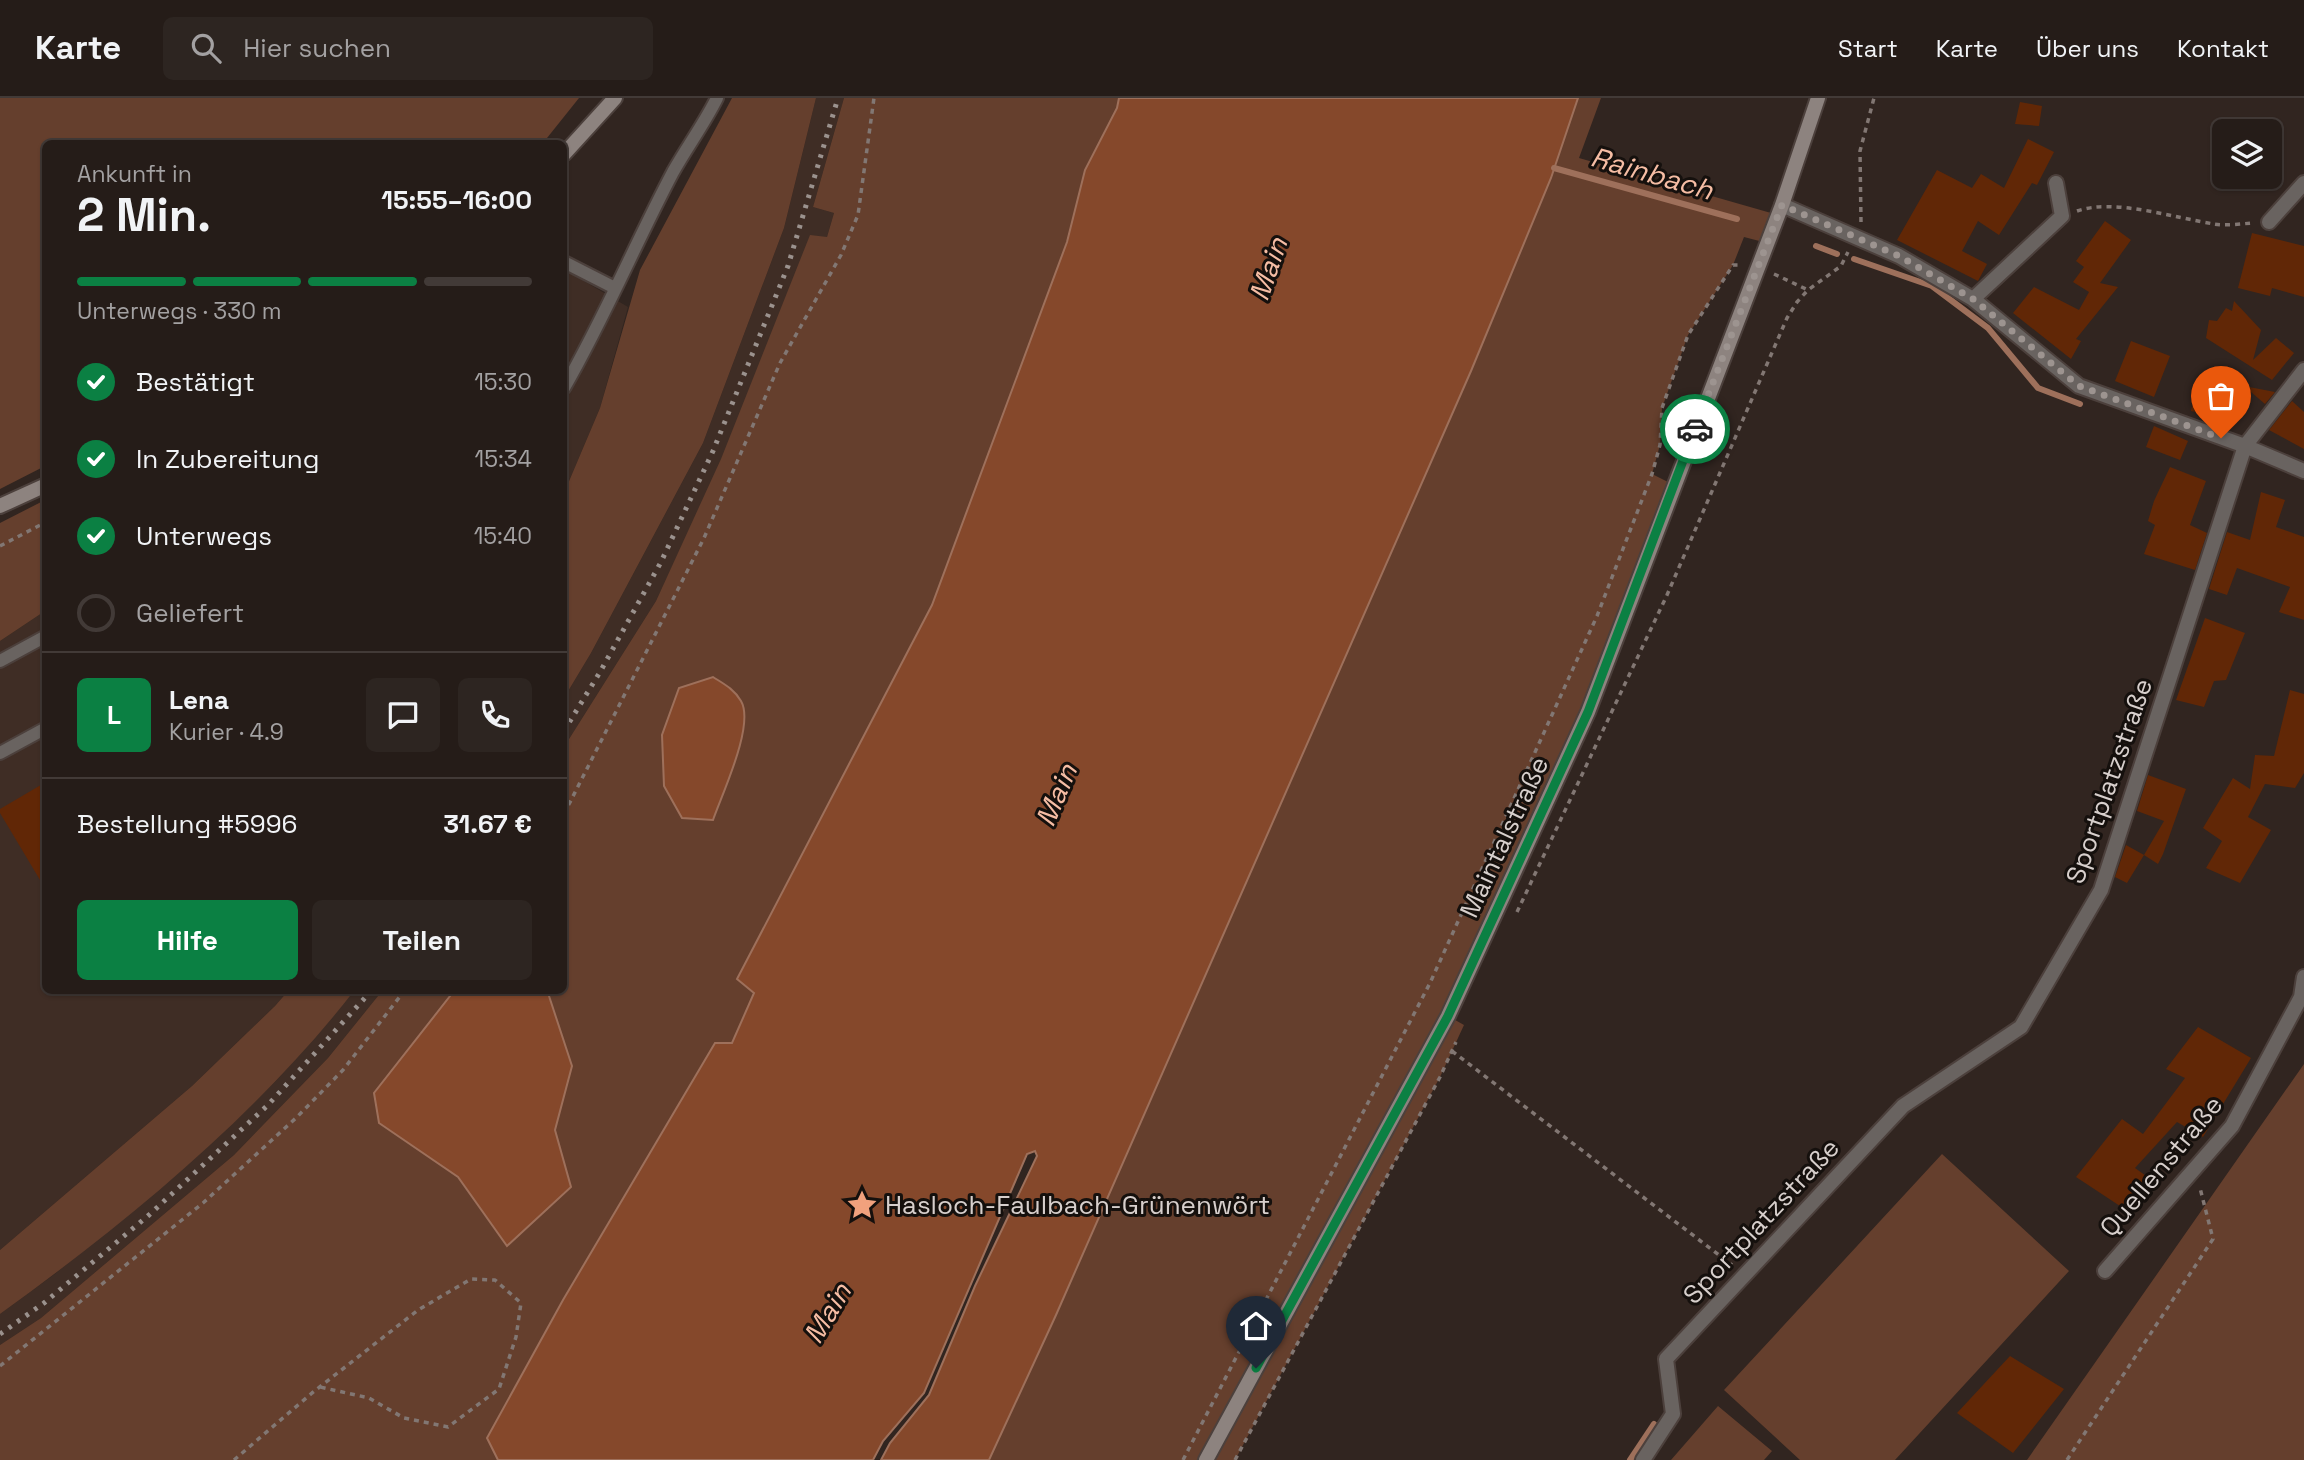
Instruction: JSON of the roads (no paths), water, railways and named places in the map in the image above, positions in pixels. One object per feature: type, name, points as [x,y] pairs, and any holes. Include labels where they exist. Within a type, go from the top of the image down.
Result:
[{"type":"main road","points":[[567,151],[615,98]]},
{"type":"main road","name":"Maintalstraße","points":[[1206,1460],[1448,1016],[1588,712],[1782,205],[1818,98]]},
{"type":"main road","points":[[0,506],[42,487]]},
{"type":"street","points":[[1973,299],[2062,216],[2056,183]]},
{"type":"street","points":[[2269,222],[2304,183]]},
{"type":"street","points":[[1782,205],[1899,256],[1973,299],[2079,386],[2245,446],[2304,471]]},
{"type":"street","name":"Sportplatzstraße","points":[[1643,1460],[1674,1413],[1666,1359],[1903,1106],[2021,1027],[2101,890],[2245,446],[2304,370]]},
{"type":"street","name":"Quellenstraße","points":[[2105,1271],[2232,1126],[2301,998],[2304,976]]},
{"type":"lane","points":[[567,383],[595,335],[615,288],[675,170],[717,98]]},
{"type":"lane","points":[[567,264],[615,288]]},
{"type":"lane","points":[[0,661],[42,638]]},
{"type":"lane","points":[[0,752],[42,729]]},
{"type":"water","name":"Main","points":[[1119,98],[1578,98],[1551,178],[1471,371],[1056,1315],[989,1460],[881,1460],[890,1443],[929,1395],[975,1286],[1037,1156],[1035,1151],[1027,1154],[924,1393],[883,1441],[873,1460],[498,1460],[487,1438],[563,1300],[715,1043],[732,1043],[754,993],[737,979],[932,605],[1067,242],[1085,170],[1117,108]]},
{"type":"water","points":[[713,677],[732,690],[741,701],[744,726],[741,742],[713,820],[682,818],[664,786],[662,735],[679,688]]},
{"type":"water","points":[[452,994],[547,994],[572,1066],[555,1130],[571,1187],[507,1246],[458,1177],[379,1123],[374,1093]]},
{"type":"waterway","name":"Rainbach","points":[[1554,168],[1737,219]]},
{"type":"waterway","name":"Rainbach","points":[[1816,246],[1837,254]]},
{"type":"waterway","name":"Rainbach","points":[[1854,259],[1932,286],[1988,328],[2038,388],[2080,404]]},
{"type":"waterway","points":[[1630,1460],[1654,1424]]},
{"type":"railway","points":[[567,726],[661,562],[713,451],[788,266],[838,98]]},
{"type":"railway","points":[[0,1334],[44,1303],[149,1215],[268,1105],[368,994]]},
{"type":"place","name":"Hasloch-Faulbach-Grünenwört","points":[[862,1205]]}]
